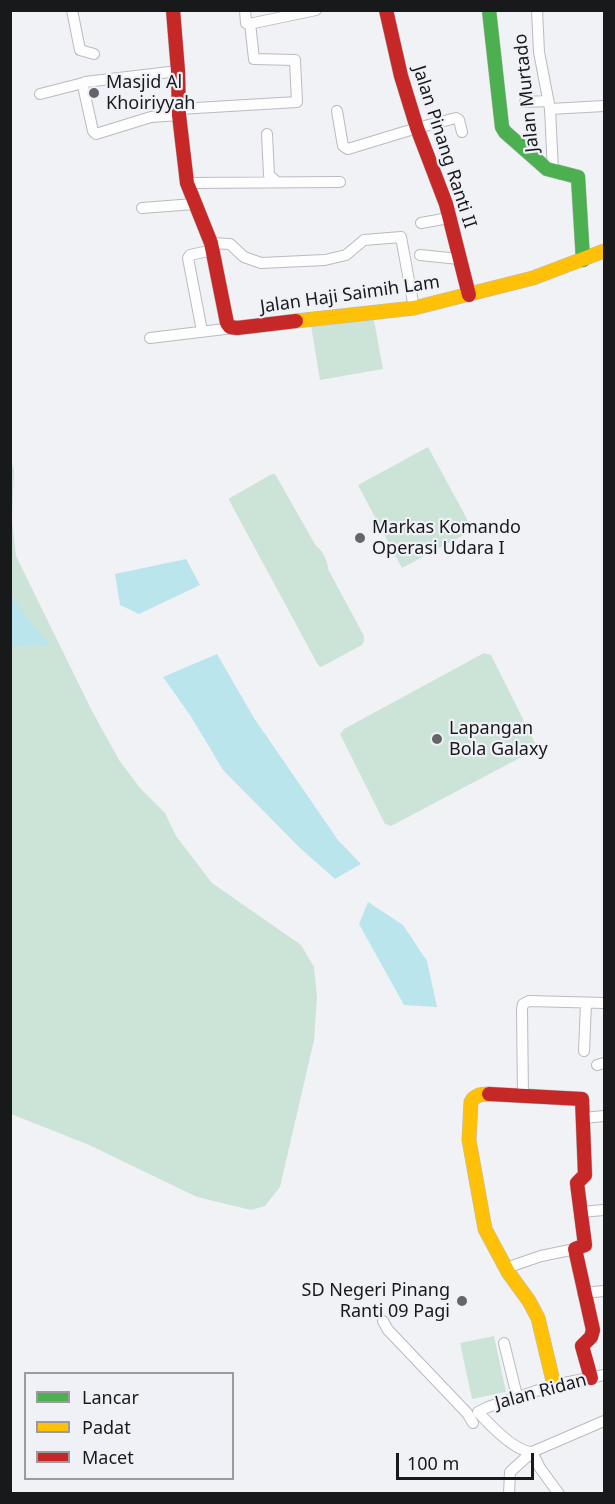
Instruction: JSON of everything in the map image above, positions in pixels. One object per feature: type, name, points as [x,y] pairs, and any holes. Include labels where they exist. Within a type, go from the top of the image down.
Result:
[{"type":"street","points":[[72,10],[80,50],[94,54]]},
{"type":"street","points":[[172,10],[178,71],[179,112],[187,183],[212,247],[228,323],[235,328]]},
{"type":"street","points":[[245,10],[246,23],[316,10]]},
{"type":"street","name":"Jalan Pinang Ranti II","points":[[386,10],[401,76],[449,218],[469,295]]},
{"type":"street","points":[[489,10],[503,130],[532,157],[553,171]]},
{"type":"street","name":"Jalan Murtado","points":[[537,10],[539,52],[549,105],[553,171],[578,177],[583,260]]},
{"type":"street","points":[[83,83],[93,131],[96,134],[151,117],[179,112],[297,102],[295,60],[254,59],[250,23]]},
{"type":"street","points":[[40,94],[83,83],[178,71]]},
{"type":"street","points":[[525,102],[604,106]]},
{"type":"street","points":[[337,111],[343,146],[348,149],[456,118],[459,120],[462,132]]},
{"type":"street","points":[[267,134],[269,175],[277,182]]},
{"type":"street","points":[[187,183],[340,182]]},
{"type":"street","points":[[142,208],[194,204]]},
{"type":"street","points":[[421,223],[449,218]]},
{"type":"street","points":[[202,332],[188,258],[190,255],[212,247],[230,244],[244,257],[261,263],[325,260],[346,255],[364,240],[401,237],[414,308]]},
{"type":"street","name":"Jalan Haji Saimih Lam","points":[[235,328],[414,308],[533,278],[604,251]]},
{"type":"street","points":[[420,255],[459,259]]},
{"type":"street","points":[[150,338],[235,328]]},
{"type":"street","points":[[523,1097],[522,1009],[525,1002],[604,1003]]},
{"type":"street","points":[[584,1051],[586,1003]]},
{"type":"street","points":[[506,1268],[585,1245],[577,1183],[585,1174],[584,1118],[580,1097],[481,1094],[474,1097],[471,1102],[470,1140],[485,1229],[506,1268],[538,1318],[554,1385]]},
{"type":"street","points":[[584,1118],[604,1116]]},
{"type":"street","points":[[580,1212],[604,1210]]},
{"type":"street","points":[[575,1249],[593,1333],[582,1346],[601,1376]]},
{"type":"street","points":[[583,1293],[604,1291]]},
{"type":"street","points":[[383,1321],[388,1330],[467,1413],[473,1423]]},
{"type":"street","points":[[504,1343],[517,1396]]},
{"type":"street","name":"Jalan Ridan","points":[[532,1452],[526,1452],[495,1431],[478,1412],[517,1396],[554,1385],[601,1376]]},
{"type":"street","points":[[509,1494],[510,1472],[532,1452],[604,1420]]},
{"type":"street","points":[[532,1452],[558,1494]]},
{"type":"green space","points":[[373,315],[383,369],[320,380],[311,325]]},
{"type":"green space","points":[[428,447],[473,530],[402,568],[358,485]]},
{"type":"green space","points":[[10,457],[14,470],[12,520],[16,556],[91,709],[119,760],[140,788],[165,813],[176,836],[212,883],[301,945],[314,967],[317,997],[314,1040],[280,1187],[265,1206],[251,1210],[197,1197],[87,1144],[11,1114]]},
{"type":"green space","points":[[275,474],[316,546],[323,553],[328,569],[364,636],[362,645],[321,667],[229,500]]},
{"type":"green space","name":"Lapangan Bola Galaxy","points":[[484,653],[491,655],[536,748],[391,826],[385,824],[340,734],[344,729]]},
{"type":"green space","points":[[494,1336],[506,1392],[472,1399],[460,1343]]},
{"type":"water","points":[[186,559],[200,585],[139,614],[120,605],[115,574]]},
{"type":"water","points":[[12,598],[49,645],[11,646],[10,599]]},
{"type":"water","points":[[217,654],[254,718],[338,840],[361,864],[335,879],[300,848],[223,770],[190,715],[163,677]]},
{"type":"water","points":[[368,902],[403,925],[427,961],[437,1007],[404,1005],[359,924]]},
{"type":"traffic: fast","points":[[489,10],[502,127],[547,169],[578,177],[583,260]]},
{"type":"traffic: slow","points":[[296,321],[414,308],[533,278],[604,251]]},
{"type":"traffic: slow","points":[[489,1094],[478,1095],[471,1102],[469,1140],[485,1229],[508,1272],[538,1318],[554,1385]]},
{"type":"traffic: jam","points":[[173,10],[179,115],[187,183],[211,243],[227,323],[230,327],[237,328],[296,321]]},
{"type":"traffic: jam","points":[[386,10],[401,76],[417,128],[446,204],[469,295]]},
{"type":"traffic: jam","points":[[489,1094],[582,1099],[585,1175],[577,1183],[585,1245],[575,1249],[593,1330],[591,1337],[582,1346],[591,1378]]},
{"type":"place","name":"Masjid Al Khoiriyyah","points":[[94,93]]},
{"type":"place","name":"Markas Komando Operasi Udara I","points":[[360,538]]},
{"type":"place","name":"Lapangan Bola Galaxy","points":[[437,739]]},
{"type":"place","name":"SD Negeri Pinang Ranti 09 Pagi","points":[[462,1301]]}]
